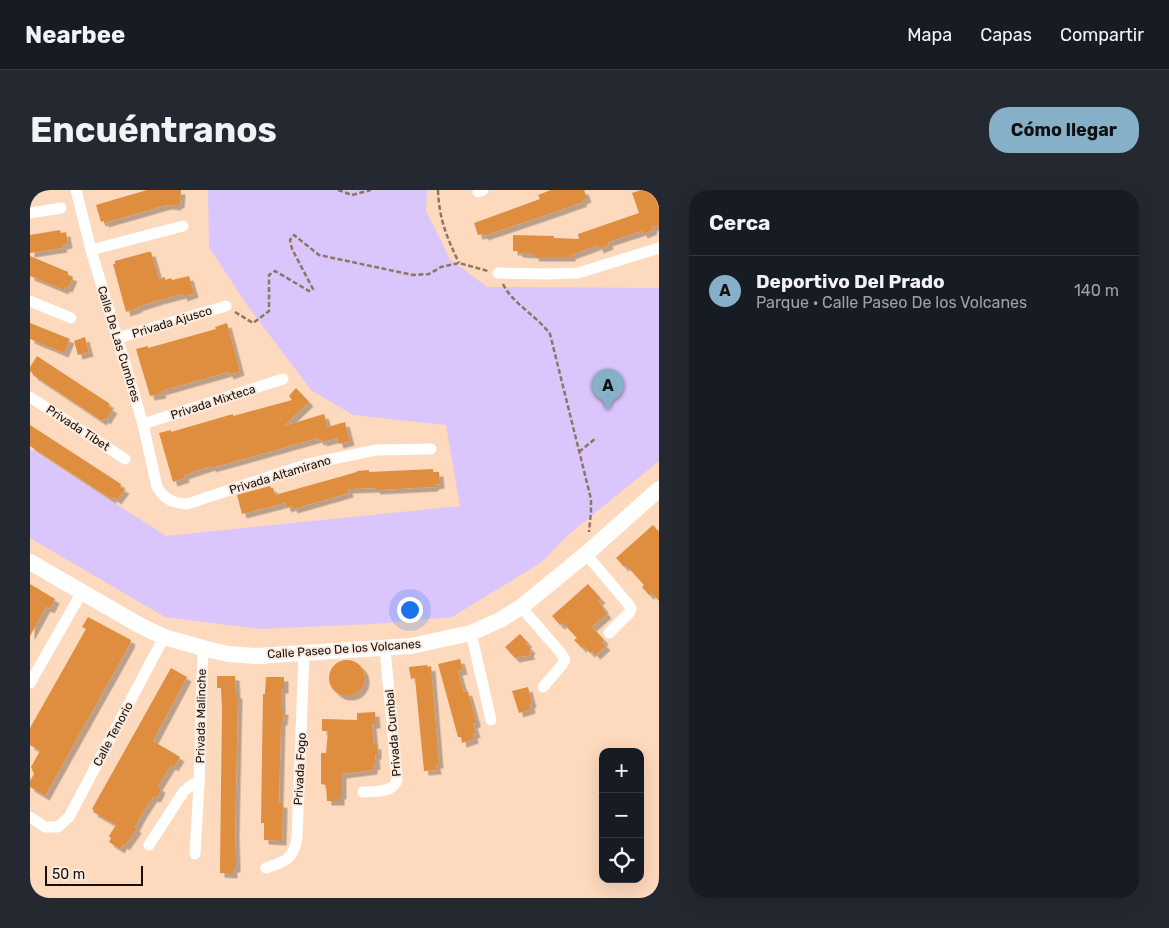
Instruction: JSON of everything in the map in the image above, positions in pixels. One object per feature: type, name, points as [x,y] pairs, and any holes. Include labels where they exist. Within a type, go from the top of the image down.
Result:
[{"type":"street","name":"Calle De Las Cumbres","points":[[76,190],[91,250],[143,424],[157,488],[163,496]]},
{"type":"street","points":[[30,213],[61,208]]},
{"type":"street","points":[[91,250],[183,226]]},
{"type":"street","points":[[498,273],[578,273],[659,248]]},
{"type":"street","points":[[30,301],[71,318]]},
{"type":"street","name":"Privada Ajusco","points":[[118,338],[226,306]]},
{"type":"street","name":"Privada Mixteca","points":[[143,424],[283,380]]},
{"type":"street","name":"Privada Tibet","points":[[30,397],[125,459]]},
{"type":"street","name":"Privada Altamirano","points":[[163,496],[173,503],[187,504],[308,464],[376,450],[431,449]]},
{"type":"street","name":"Calle Paseo De los Volcanes","points":[[30,562],[164,638],[228,654],[257,656],[304,654],[411,646],[471,633],[500,620],[521,607],[657,496]]},
{"type":"street","points":[[586,554],[626,600],[631,609],[627,616],[609,633]]},
{"type":"street","points":[[30,683],[82,592]]},
{"type":"street","points":[[521,607],[565,660],[543,687]]},
{"type":"street","points":[[471,633],[491,720]]},
{"type":"street","name":"Calle Tenorio","points":[[30,817],[45,827],[58,827],[69,817],[164,638]]},
{"type":"street","name":"Privada Malinche","points":[[195,854],[199,784],[202,648]]},
{"type":"street","name":"Privada Cumbal","points":[[363,792],[390,789],[397,780],[385,648]]},
{"type":"street","name":"Privada Fogo","points":[[266,868],[284,862],[294,852],[297,828],[304,654]]},
{"type":"street","points":[[149,846],[184,790],[193,784],[199,784]]},
{"type":"path","points":[[338,190],[352,195],[371,190]]},
{"type":"path","points":[[438,190],[445,236],[459,263]]},
{"type":"path","points":[[226,306],[253,323],[258,320],[269,311],[269,275],[275,272],[309,291],[313,289],[292,249],[290,240],[294,236],[319,255],[412,276],[429,274],[441,267],[459,263],[498,273],[510,295],[542,323],[550,334],[591,505],[586,554]]},
{"type":"path","points":[[579,452],[596,438]]},
{"type":"shaded area","points":[[208,190],[427,190],[426,211],[450,259],[487,287],[659,288],[659,461],[569,534],[542,562],[452,617],[373,624],[259,629],[165,617],[30,538],[30,449],[166,536],[460,506],[446,425],[353,415],[311,390],[247,305],[209,247]]},
{"type":"building","points":[[147,190],[181,190],[180,204],[177,204],[177,206],[167,205],[104,223],[104,221],[101,222],[96,205]]},
{"type":"building","points":[[551,190],[584,190],[587,198],[582,200],[583,202],[558,211],[484,236],[483,234],[478,235],[474,223],[540,199],[538,195]]},
{"type":"building","points":[[641,190],[659,190],[659,225],[652,227],[653,230],[643,234],[642,231],[608,242],[609,245],[599,249],[598,245],[571,255],[571,257],[536,257],[534,254],[513,251],[513,235],[579,239],[578,234],[639,213],[632,193]]},
{"type":"building","points":[[60,230],[61,233],[66,232],[68,244],[62,245],[63,248],[30,253],[30,235]]},
{"type":"building","points":[[151,252],[159,279],[165,277],[165,280],[171,278],[172,280],[189,276],[194,293],[183,297],[182,294],[159,300],[126,312],[113,264],[115,264],[115,261]]},
{"type":"building","points":[[30,256],[68,272],[68,275],[73,277],[68,288],[65,287],[64,290],[30,276]]},
{"type":"building","points":[[30,323],[70,339],[64,353],[30,339]]},
{"type":"building","points":[[227,323],[240,371],[229,375],[228,372],[161,391],[162,394],[150,396],[136,349],[148,346],[148,348],[216,329],[215,327]]},
{"type":"building","points":[[85,337],[89,352],[78,355],[74,341]]},
{"type":"building","points":[[37,356],[110,404],[108,406],[113,409],[106,420],[104,418],[102,421],[33,375],[30,367]]},
{"type":"building","points":[[296,388],[309,402],[284,426],[324,414],[328,427],[345,422],[350,441],[339,444],[337,438],[322,442],[318,438],[211,468],[211,466],[184,475],[185,478],[173,482],[159,433],[171,430],[171,432],[233,414],[233,416],[292,400],[289,396]]},
{"type":"building","points":[[30,425],[121,484],[120,487],[125,489],[117,500],[113,497],[111,499],[30,446]]},
{"type":"building","points":[[433,469],[433,472],[439,472],[440,484],[434,485],[434,487],[376,490],[375,488],[348,489],[349,493],[293,509],[292,506],[287,508],[285,503],[242,514],[237,495],[270,486],[273,488],[275,495],[357,471]]},
{"type":"building","points":[[653,525],[659,532],[659,601],[652,593],[649,595],[642,587],[644,585],[626,565],[624,567],[616,558]]},
{"type":"building","points":[[30,584],[55,599],[50,609],[46,607],[30,636]]},
{"type":"building","points":[[588,584],[601,599],[598,601],[607,614],[592,627],[604,640],[602,642],[606,646],[596,655],[592,651],[590,653],[584,646],[582,648],[574,640],[577,638],[563,623],[560,625],[552,616]]},
{"type":"building","points":[[88,617],[131,640],[45,796],[30,787],[30,781],[34,774],[31,767],[40,751],[30,745],[30,728],[86,629],[82,627]]},
{"type":"building","points":[[520,634],[528,643],[526,644],[531,649],[529,652],[531,655],[515,658],[505,647]]},
{"type":"building","points":[[460,659],[463,670],[458,671],[464,692],[468,692],[476,721],[473,724],[476,733],[473,734],[474,739],[462,743],[461,737],[458,737],[438,664]]},
{"type":"building","points":[[347,660],[354,661],[360,665],[364,671],[364,685],[360,691],[354,695],[347,696],[340,695],[334,691],[330,685],[329,678],[330,671],[334,665],[340,661]]},
{"type":"building","points":[[427,665],[428,667],[431,666],[439,764],[436,764],[437,770],[424,771],[415,678],[411,679],[409,667]]},
{"type":"building","points":[[171,668],[187,677],[153,741],[180,757],[174,767],[171,765],[158,786],[161,789],[157,797],[153,797],[142,814],[135,827],[137,829],[125,846],[123,844],[120,849],[109,842],[111,838],[109,836],[116,825],[93,812],[94,810],[92,809]]},
{"type":"building","points":[[217,676],[235,676],[236,694],[238,694],[236,868],[233,868],[233,874],[220,873],[222,710],[221,688],[217,688]]},
{"type":"building","points":[[266,677],[284,677],[284,689],[281,689],[281,710],[284,710],[283,721],[281,721],[279,803],[283,805],[282,841],[264,840],[264,823],[261,823],[263,694],[265,694]]},
{"type":"building","points":[[528,687],[532,703],[530,704],[531,709],[519,713],[512,691]]},
{"type":"building","points":[[375,712],[376,724],[372,724],[374,745],[377,745],[376,765],[373,766],[373,770],[342,774],[342,795],[340,795],[340,801],[327,801],[326,785],[321,784],[321,753],[326,753],[328,731],[322,731],[322,719],[357,720],[357,713]]},
{"type":"place","name":"Deportivo Del Prado","points":[[608,410]]}]
